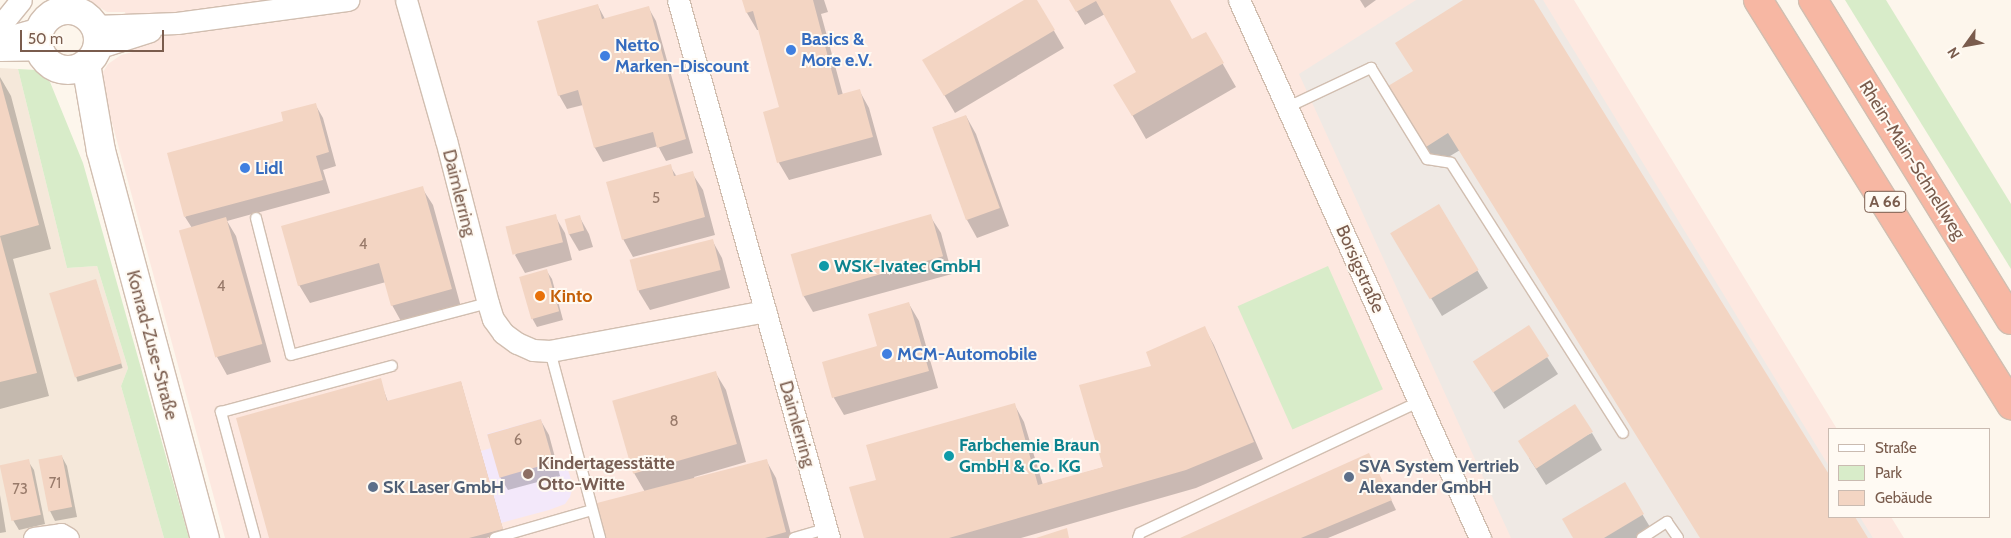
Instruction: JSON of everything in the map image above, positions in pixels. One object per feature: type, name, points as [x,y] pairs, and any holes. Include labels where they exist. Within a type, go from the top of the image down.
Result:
[{"type":"highway","name":"A 66","points":[[1758,0],[2011,405]]},
{"type":"highway","name":"Rhein-Main-Schnellweg","points":[[1813,0],[2011,320]]},
{"type":"street","points":[[0,26],[21,0]]},
{"type":"street","points":[[0,39],[68,27],[177,23],[348,0]]},
{"type":"street","name":"Daimlerring","points":[[406,0],[446,140],[488,303],[498,326],[517,344],[533,350],[550,351],[765,310]]},
{"type":"street","name":"Daimlerring","points":[[678,0],[827,533]]},
{"type":"street","name":"Borsigstraße","points":[[1239,0],[1480,538]]},
{"type":"street","points":[[0,50],[68,27]]},
{"type":"street","name":"Konrad-Zuse-Straße","points":[[68,27],[47,61],[59,69],[101,151]]},
{"type":"street","name":"Konrad-Zuse-Straße","points":[[68,27],[205,538]]},
{"type":"street","points":[[34,538],[61,534],[68,538]]},
{"type":"lane","points":[[1288,107],[1371,68],[1427,159],[1451,163],[1623,434]]},
{"type":"lane","points":[[256,218],[291,356],[488,303]]},
{"type":"lane","points":[[550,351],[600,538]]},
{"type":"lane","points":[[255,538],[221,412],[392,366]]},
{"type":"lane","points":[[1138,538],[1140,533],[1419,402]]},
{"type":"lane","points":[[495,538],[592,510]]},
{"type":"lane","points":[[1642,538],[1667,522],[1678,538]]},
{"type":"lane","points":[[794,538],[827,533]]},
{"type":"shaded area","points":[[88,0],[1574,0],[1836,428],[1828,428],[1828,518],[1892,518],[1904,538],[225,538],[105,97],[103,72],[108,64],[121,55],[133,52],[125,12],[107,12]]},
{"type":"shaded area","points":[[1416,0],[1543,0],[1828,465],[1828,518],[1861,518],[1873,538],[1511,538],[1299,74]]},
{"type":"shaded area","points":[[0,68],[18,69],[67,268],[97,266],[128,368],[121,386],[164,538],[0,538]]},
{"type":"shaded area","name":"Kindertagesstätte Otto-Witte","points":[[541,419],[553,462],[565,460],[573,486],[570,497],[565,504],[501,523],[481,451],[491,448],[487,434]]},
{"type":"green space","points":[[1845,0],[1886,0],[2011,204],[2011,269]]},
{"type":"green space","points":[[18,69],[36,70],[50,82],[83,163],[189,538],[164,538],[121,386],[128,368],[97,266],[67,268]]},
{"type":"green space","points":[[1328,266],[1383,389],[1292,430],[1238,306]]},
{"type":"building","points":[[742,0],[813,0],[838,95],[860,89],[873,137],[777,163],[763,112],[779,107],[753,11],[746,13]]},
{"type":"building","points":[[1024,0],[1037,0],[1055,30],[944,96],[922,60]]},
{"type":"building","points":[[1069,0],[1170,0],[1192,39],[1206,32],[1224,63],[1132,116],[1113,85],[1136,72],[1096,1],[1076,12]]},
{"type":"building","points":[[1463,0],[1534,0],[1828,473],[1828,518],[1856,518],[1868,538],[1700,538],[1448,133],[1426,147],[1388,86],[1413,71],[1395,43]]},
{"type":"building","name":"Netto Marken-Discount","points":[[598,4],[602,19],[649,6],[686,139],[657,148],[653,132],[594,148],[578,90],[558,96],[537,21]]},
{"type":"building","points":[[0,80],[39,225],[0,236]]},
{"type":"building","name":"Lidl","points":[[316,103],[329,152],[316,156],[323,180],[184,217],[167,153],[283,121],[281,112]]},
{"type":"building","points":[[966,115],[1000,208],[966,220],[932,127]]},
{"type":"building","points":[[671,164],[674,176],[693,171],[705,217],[622,240],[606,182]]},
{"type":"building","points":[[423,186],[452,289],[391,306],[379,263],[298,286],[281,226]]},
{"type":"building","points":[[1439,204],[1479,270],[1430,299],[1390,233]]},
{"type":"building","points":[[556,214],[563,242],[513,255],[506,227]]},
{"type":"building","points":[[931,214],[943,256],[803,297],[791,254]]},
{"type":"building","points":[[580,215],[584,230],[569,235],[565,219]]},
{"type":"building","points":[[226,217],[262,344],[215,357],[179,231]]},
{"type":"building","points":[[0,236],[37,373],[0,382]]},
{"type":"building","points":[[713,239],[721,270],[637,291],[630,260]]},
{"type":"building","points":[[547,269],[559,311],[531,319],[519,277]]},
{"type":"building","points":[[96,279],[122,363],[75,377],[49,293]]},
{"type":"building","name":"MCM-Automobile","points":[[909,302],[929,371],[832,398],[822,362],[877,346],[868,314]]},
{"type":"building","points":[[1529,325],[1549,356],[1493,393],[1473,361]]},
{"type":"building","name":"Farbchemie Braun GmbH & Co. KG","points":[[1205,326],[1254,442],[1186,470],[949,538],[864,538],[849,487],[876,480],[866,445],[1015,403],[1038,485],[1103,467],[1079,385],[1151,366],[1146,352]]},
{"type":"building","points":[[716,371],[737,444],[633,474],[612,401]]},
{"type":"building","name":"SK Laser GmbH","points":[[381,378],[387,401],[461,381],[503,529],[469,538],[269,538],[236,418]]},
{"type":"building","points":[[1575,404],[1593,432],[1536,469],[1518,441]]},
{"type":"building","points":[[541,419],[553,462],[500,478],[487,434]]},
{"type":"building","name":"SVA System Vertrieb Alexander GmbH","points":[[1369,453],[1392,500],[1301,538],[1180,538]]},
{"type":"building","points":[[62,455],[72,507],[49,512],[38,460]]},
{"type":"building","points":[[29,459],[41,515],[12,521],[0,465]]},
{"type":"building","points":[[767,459],[786,532],[765,538],[606,538],[597,503]]},
{"type":"building","points":[[1625,482],[1644,514],[1604,538],[1573,538],[1562,519]]},
{"type":"building","points":[[1067,528],[1069,538],[1036,538]]},
{"type":"place","name":"Basics & More e.V.","points":[[791,50]]},
{"type":"place","name":"Netto Marken-Discount","points":[[605,56]]},
{"type":"place","name":"Lidl","points":[[245,168]]},
{"type":"place","name":"WSK-Ivatec GmbH","points":[[824,266]]},
{"type":"place","name":"Kinto","points":[[540,296]]},
{"type":"place","name":"MCM-Automobile","points":[[887,354]]},
{"type":"place","name":"Farbchemie Braun GmbH & Co. KG","points":[[949,456]]},
{"type":"place","name":"Kindertagesstätte Otto-Witte","points":[[528,474]]},
{"type":"place","name":"SVA System Vertrieb Alexander GmbH","points":[[1349,477]]},
{"type":"place","name":"SK Laser GmbH","points":[[373,487]]}]
